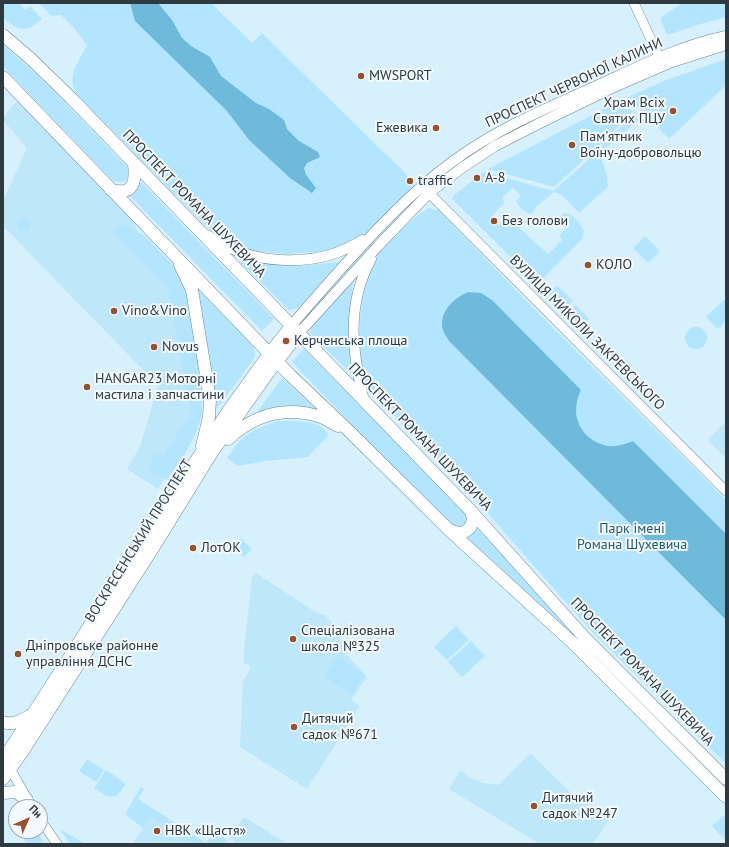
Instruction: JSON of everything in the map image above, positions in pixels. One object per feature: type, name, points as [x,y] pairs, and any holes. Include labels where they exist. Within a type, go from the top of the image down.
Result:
[{"type":"main road","name":"ПРОСПЕКТ РОМАНА ШУХЕВИЧА","points":[[3,35],[35,63],[295,329],[471,511],[584,637],[726,779]]},
{"type":"main road","name":"ПРОСПЕКТ ЧЕРВОНОЇ КАЛИНИ","points":[[295,329],[429,193],[463,167],[495,146],[695,44],[726,36]]},
{"type":"main road","name":"ПРОСПЕКТ ЧЕРВОНОЇ КАЛИНИ","points":[[295,329],[371,235],[429,180],[453,161],[487,139],[556,104],[661,62],[726,45]]},
{"type":"main road","name":"ПРОСПЕКТ РОМАНА ШУХЕВИЧА","points":[[3,77],[111,190],[174,253],[273,358],[449,530],[575,645],[726,797]]},
{"type":"main road","points":[[111,190],[122,191],[130,188],[135,180],[134,164]]},
{"type":"main road","points":[[196,228],[215,241],[242,252],[284,260],[327,256],[353,246],[371,235]]},
{"type":"main road","points":[[364,401],[357,372],[354,315],[358,290],[362,278],[378,246]]},
{"type":"main road","points":[[174,253],[192,290],[210,399],[206,455]]},
{"type":"main road","points":[[273,358],[295,329]]},
{"type":"main road","name":"ВОСКРЕСЕНСЬКИЙ ПРОСПЕКТ","points":[[3,779],[5,760],[31,715],[273,358]]},
{"type":"main road","points":[[206,455],[241,427],[255,419],[276,413],[305,413],[320,417],[350,432]]},
{"type":"main road","name":"ВОСКРЕСЕНСЬКИЙ ПРОСПЕКТ","points":[[5,760],[27,744],[153,549],[206,455]]},
{"type":"main road","points":[[449,530],[456,534],[465,532],[473,520],[471,511]]},
{"type":"main road","points":[[3,722],[8,724],[18,722],[31,715]]},
{"type":"main road","points":[[3,793],[16,792],[25,799]]},
{"type":"street","points":[[634,3],[661,62]]},
{"type":"street","points":[[3,86],[21,97]]},
{"type":"street","name":"ВУЛИЦЯ МИКОЛИ ЗАКРЕВСЬКОГО","points":[[429,193],[726,491]]},
{"type":"street","points":[[5,760],[28,799]]},
{"type":"street","points":[[48,831],[57,844]]},
{"type":"shaded area","points":[[130,3],[158,3],[172,20],[182,38],[191,46],[210,57],[221,76],[256,103],[269,109],[284,120],[287,129],[299,141],[318,152],[320,157],[307,163],[304,168],[306,175],[316,188],[312,193],[290,178],[249,140],[227,111],[135,21]]},
{"type":"shaded area","points":[[17,101],[133,219],[138,234],[175,273],[198,419],[158,489],[127,469],[140,447],[158,385],[3,226],[3,201],[27,148],[3,120]]},
{"type":"shaded area","points":[[468,292],[481,293],[492,300],[581,390],[576,405],[577,417],[582,429],[591,439],[602,445],[609,446],[618,446],[633,441],[726,534],[726,620],[449,341],[443,331],[443,317],[448,306],[457,298]]},
{"type":"shaded area","points":[[726,421],[726,458],[707,440]]},
{"type":"shaded area","points":[[256,573],[317,613],[325,615],[335,625],[344,652],[367,677],[351,700],[360,706],[307,789],[240,747],[243,682],[251,667],[243,662],[252,577]]},
{"type":"shaded area","name":"Дитячий садок №247","points":[[530,753],[572,794],[609,819],[592,844],[540,844],[449,789],[460,771],[475,780],[498,785]]},
{"type":"shaded area","name":"НВК «Щастя»","points":[[151,816],[193,844],[133,844]]},
{"type":"shaded area","points":[[244,817],[288,844],[232,844],[234,841],[230,837]]},
{"type":"green space","points":[[3,3],[19,3],[25,10],[30,6],[42,19],[26,29],[18,28],[3,18]]},
{"type":"green space","points":[[39,3],[213,3],[218,10],[252,43],[262,33],[403,171],[415,185],[367,232],[358,239],[332,251],[287,254],[252,251],[233,244],[217,235],[202,222],[77,95],[73,82],[74,70],[87,45],[74,28],[61,15],[51,16]]},
{"type":"green space","points":[[682,3],[726,3],[726,17],[667,35],[660,18]]},
{"type":"green space","points":[[3,45],[52,89],[129,169],[127,179],[125,181],[119,182],[112,180],[10,74],[3,66]]},
{"type":"green space","points":[[726,59],[726,85],[705,105],[705,107],[704,106],[669,139],[628,97],[666,80]]},
{"type":"green space","points":[[621,100],[633,112],[554,187],[488,169]]},
{"type":"green space","points":[[634,114],[639,120],[605,149],[602,160],[607,176],[608,187],[579,213],[562,195],[554,192],[538,205],[531,214],[528,213],[517,203],[516,201],[521,196],[513,187],[502,198],[505,202],[491,217],[499,225],[507,217],[548,254],[562,240],[559,236],[570,225],[561,216],[565,213],[568,214],[579,222],[584,231],[582,239],[538,284],[452,199],[453,196],[484,172],[553,191],[586,162]]},
{"type":"green space","points":[[138,179],[274,319],[262,331],[126,192]]},
{"type":"green space","name":"Парк імені Романа Шухевича","points":[[429,208],[439,210],[528,303],[726,500],[726,764],[591,631],[463,485],[377,398],[366,383],[360,360],[359,332],[362,302],[369,275],[373,264],[390,240],[405,225]]},
{"type":"green space","points":[[24,218],[29,220],[31,225],[29,230],[24,232],[19,230],[17,225],[19,220]]},
{"type":"green space","points":[[122,225],[128,225],[145,236],[181,275],[188,291],[202,395],[202,414],[198,428],[189,447],[167,480],[149,471],[155,453],[164,455],[191,413],[168,288],[112,232]]},
{"type":"green space","points":[[645,236],[660,251],[648,263],[633,248]]},
{"type":"green space","points":[[239,261],[289,265],[339,262],[299,308],[289,310]]},
{"type":"green space","points":[[353,280],[350,328],[352,375],[311,334],[311,327]]},
{"type":"green space","points":[[557,285],[573,301],[564,309],[548,293]]},
{"type":"green space","points":[[197,289],[252,344],[254,349],[255,357],[216,410],[216,397]]},
{"type":"green space","points":[[726,298],[726,321],[718,329],[706,317]]},
{"type":"green space","points":[[576,305],[589,319],[581,327],[567,313]]},
{"type":"green space","points":[[696,327],[704,330],[707,338],[704,346],[696,349],[688,346],[685,338],[688,330]]},
{"type":"green space","points":[[304,349],[468,515],[465,526],[453,527],[369,443],[292,362]]},
{"type":"green space","points":[[282,378],[316,410],[271,409],[257,412]]},
{"type":"green space","points":[[278,421],[299,421],[315,424],[321,427],[329,435],[308,457],[266,461],[238,466],[227,458],[238,443],[248,434],[254,430]]},
{"type":"green space","points":[[478,523],[577,638],[464,538],[473,533]]},
{"type":"green space","points":[[241,538],[252,549],[244,557],[233,546]]},
{"type":"green space","points":[[456,626],[469,640],[447,660],[434,647]]},
{"type":"green space","points":[[471,641],[485,656],[462,677],[448,662]]},
{"type":"green space","points":[[338,656],[365,675],[351,695],[324,676]]},
{"type":"green space","points":[[87,759],[104,770],[96,782],[79,771]]},
{"type":"green space","points":[[106,770],[126,784],[116,796],[112,797],[105,795],[94,788]]},
{"type":"green space","points":[[141,787],[144,789],[138,799],[206,843],[212,833],[217,831],[230,844],[193,844],[151,817],[143,828],[125,814]]},
{"type":"green space","points":[[724,815],[726,817],[726,841],[712,826]]},
{"type":"green space","points":[[60,829],[85,844],[70,844]]},
{"type":"green space","points":[[24,839],[42,839],[45,844],[25,844]]},
{"type":"place","name":"MWSPORT","points":[[361,76]]},
{"type":"place","name":"Храм Всіх Святих ПЦУ","points":[[673,111]]},
{"type":"place","name":"Ежевика","points":[[436,128]]},
{"type":"place","name":"Пам'ятник Воїну-добровольцю","points":[[572,145]]},
{"type":"place","name":"А-8","points":[[477,178]]},
{"type":"place","name":"traffic","points":[[410,181]]},
{"type":"place","name":"Без голови","points":[[494,221]]},
{"type":"place","name":"КОЛО","points":[[588,265]]},
{"type":"place","name":"Vino&Vino","points":[[114,311]]},
{"type":"place","name":"Керченська площа","points":[[286,341]]},
{"type":"place","name":"Novus","points":[[154,347]]},
{"type":"place","name":"HANGAR23 Моторні мастила і запчастини","points":[[87,387]]},
{"type":"place","name":"ЛотОК","points":[[193,548]]},
{"type":"place","name":"Спеціалізована школа №325","points":[[293,639]]},
{"type":"place","name":"Дніпровське районне управління ДСНС","points":[[18,654]]},
{"type":"place","name":"Дитячий садок №671","points":[[294,727]]},
{"type":"place","name":"Дитячий садок №247","points":[[534,806]]},
{"type":"place","name":"НВК «Щастя»","points":[[157,831]]}]
